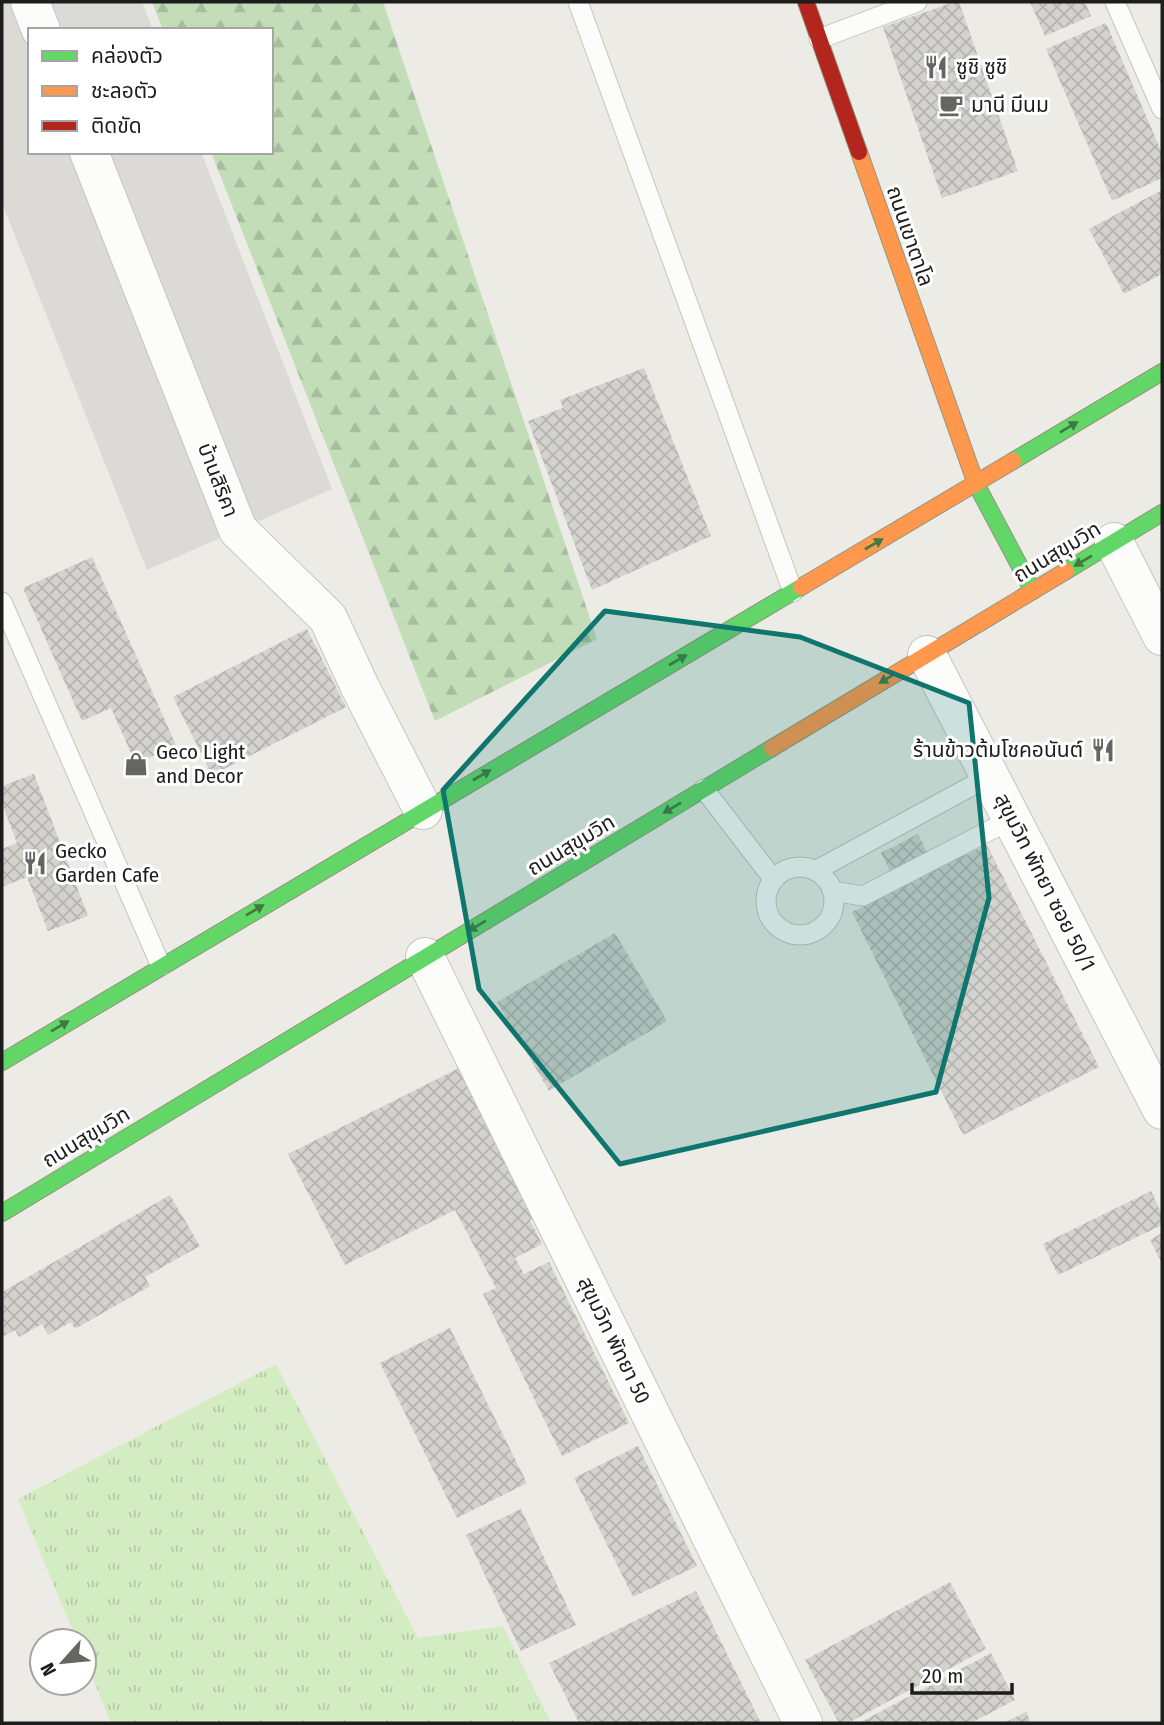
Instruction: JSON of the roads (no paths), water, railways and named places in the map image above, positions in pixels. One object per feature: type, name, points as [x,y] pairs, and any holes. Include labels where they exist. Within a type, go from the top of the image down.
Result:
[{"type":"main road","name":"ถนนเขาตาโล","points":[[806,2],[976,484],[1033,591]]},
{"type":"main road","points":[[2,1062],[1162,372]]},
{"type":"main road","name":"ถนนสุขุมวิท","points":[[2,1213],[1162,513]]},
{"type":"street","points":[[30,2],[40,28]]},
{"type":"street","name":"บ้านสิริคา","points":[[90,154],[238,530],[328,618],[423,810]]},
{"type":"street","points":[[1114,542],[1162,636]]},
{"type":"street","name":"สุขุมวิท พัทยา ซอย 50/1","points":[[927,655],[1162,1110]]},
{"type":"street","name":"สุขุมวิท พัทยา 50","points":[[425,957],[803,1723]]},
{"type":"lane","points":[[578,2],[793,592]]},
{"type":"lane","points":[[819,39],[917,2]]},
{"type":"lane","points":[[1115,2],[1162,109]]},
{"type":"lane","points":[[2,602],[161,966]]},
{"type":"lane","points":[[815,871],[990,776]]},
{"type":"lane","points":[[704,789],[774,880]]},
{"type":"lane","points":[[832,891],[863,896],[1013,819]]},
{"type":"lane","points":[[799,867],[815,871],[832,891],[833,912],[827,922],[810,934],[799,936],[778,927],[771,919],[766,896],[774,880],[787,870],[799,867]]},
{"type":"place","name":"ซูชิ ซูชิ","points":[[936,67]]},
{"type":"place","name":"มานี มีนม","points":[[951,105]]},
{"type":"place","name":"ร้านข้าวต้มโชคอนันต์","points":[[1103,750]]},
{"type":"place","name":"Geco Light and Decor","points":[[136,764]]},
{"type":"place","name":"Gecko Garden Cafe","points":[[35,863]]}]
